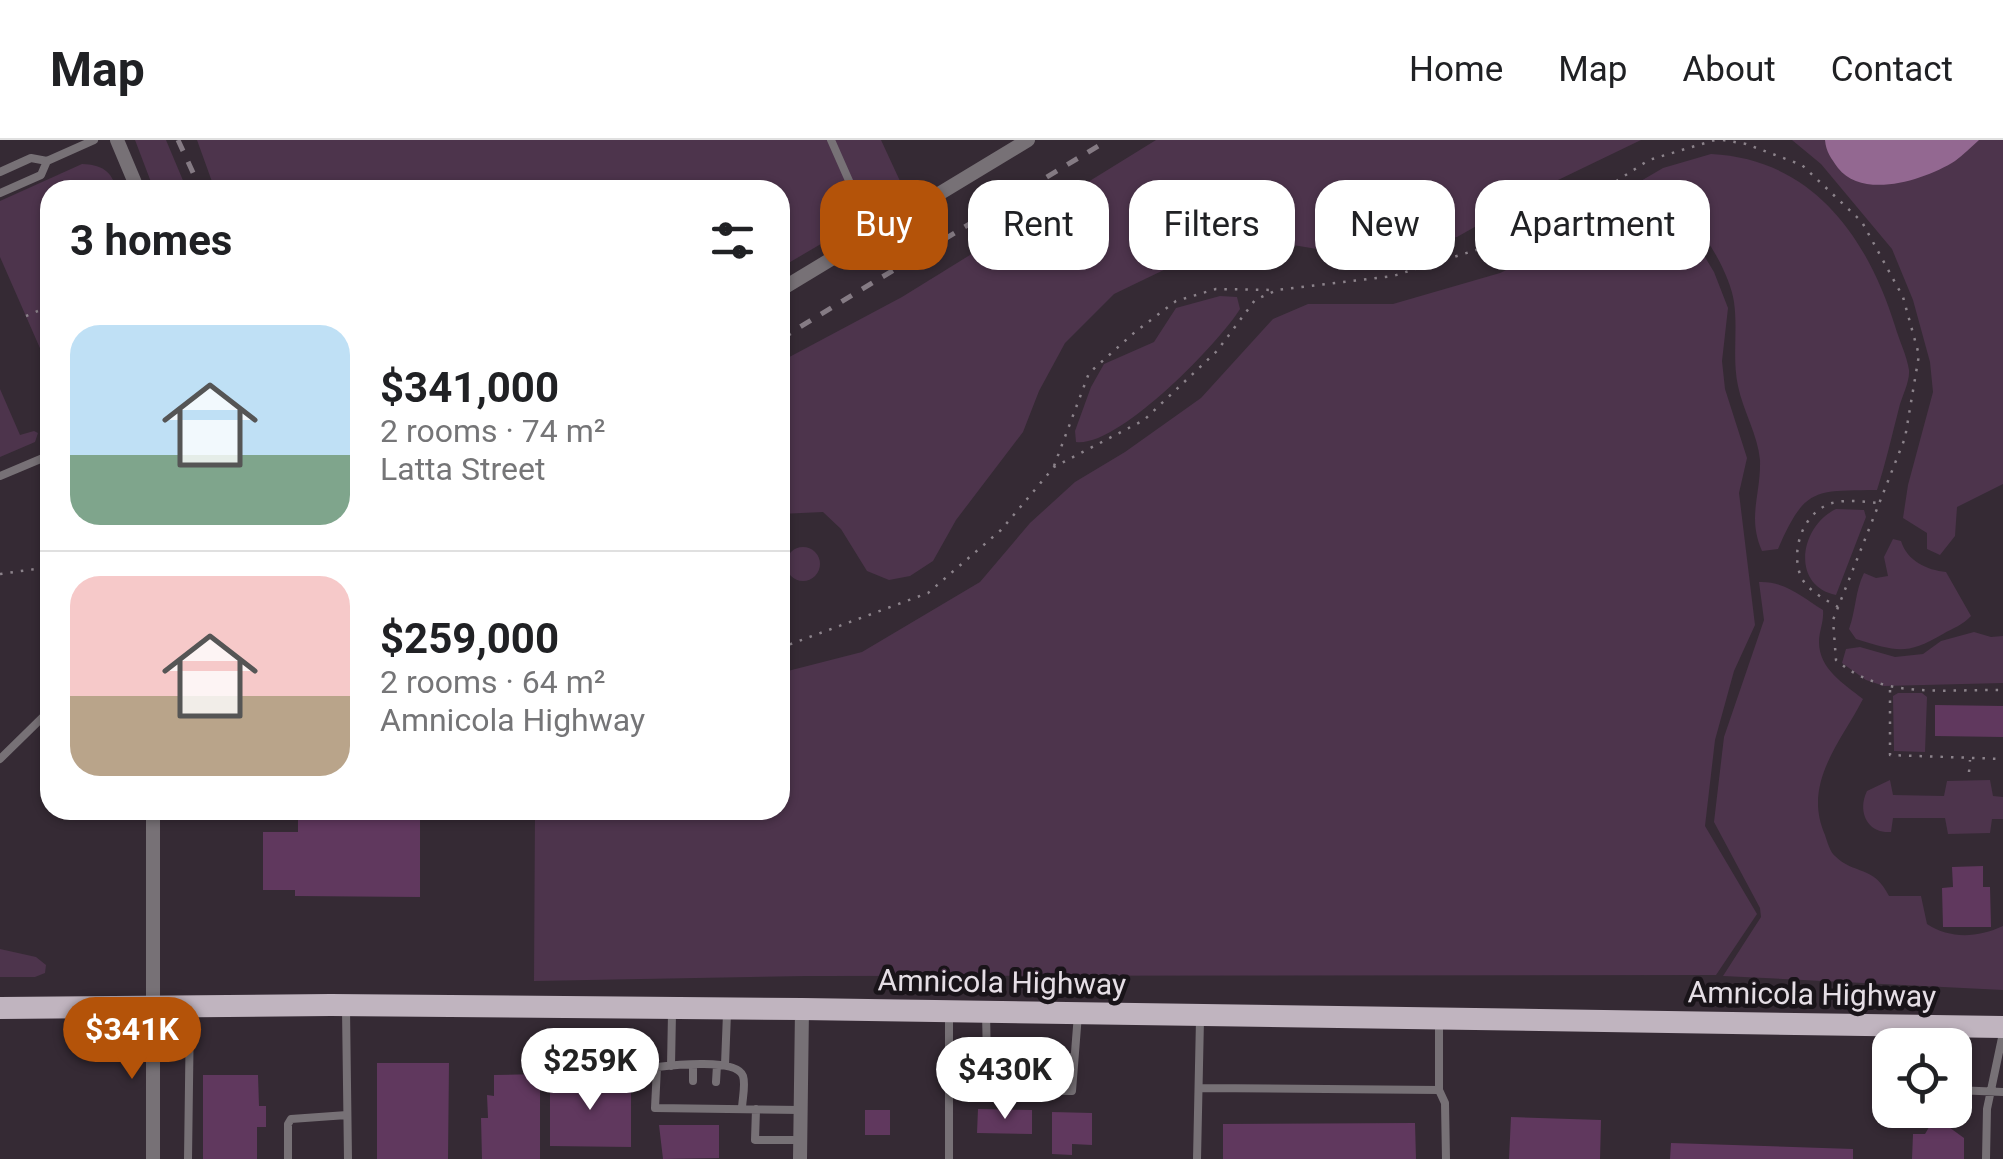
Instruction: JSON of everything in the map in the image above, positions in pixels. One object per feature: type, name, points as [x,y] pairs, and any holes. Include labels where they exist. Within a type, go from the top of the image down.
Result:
[{"type":"main road","name":"Amnicola Highway","points":[[0,1008],[802,1009],[1440,1018],[1872,1034]]},
{"type":"main road","name":"Amnicola Highway","points":[[1972,1031],[2003,1030]]},
{"type":"street","points":[[117,140],[134,180]]},
{"type":"street","points":[[948,189],[1028,140]]},
{"type":"street","points":[[790,284],[820,267]]},
{"type":"street","points":[[153,820],[153,1159]]},
{"type":"street","points":[[800,1159],[802,1009]]},
{"type":"lane","points":[[0,172],[31,158],[47,161],[94,140]]},
{"type":"lane","points":[[831,140],[849,180]]},
{"type":"lane","points":[[0,192],[41,176],[47,161]]},
{"type":"lane","points":[[0,476],[40,459]]},
{"type":"lane","points":[[0,759],[40,720]]},
{"type":"lane","points":[[188,1159],[190,1006]]},
{"type":"lane","points":[[346,1006],[348,1159]]},
{"type":"lane","points":[[671,1066],[672,1008]]},
{"type":"lane","points":[[716,1082],[727,1009]]},
{"type":"lane","points":[[949,1012],[949,1159]]},
{"type":"lane","points":[[948,1090],[1072,1091],[1078,1013]]},
{"type":"lane","points":[[986,1014],[987,1060]]},
{"type":"lane","points":[[1197,1159],[1200,1015]]},
{"type":"lane","points":[[1440,1018],[1439,1090],[1445,1103],[1446,1159]]},
{"type":"lane","points":[[1986,1159],[1987,1109],[2003,1030]]},
{"type":"lane","points":[[949,1060],[1074,1057]]},
{"type":"lane","points":[[742,1109],[740,1070],[721,1064],[657,1067],[655,1108],[692,1109],[716,1104],[742,1109],[800,1110]]},
{"type":"lane","points":[[693,1065],[693,1081]]},
{"type":"lane","points":[[1199,1088],[1439,1090]]},
{"type":"lane","points":[[1972,1091],[2003,1092]]},
{"type":"lane","points":[[692,1098],[692,1109]]},
{"type":"lane","points":[[756,1110],[755,1140],[800,1140]]},
{"type":"lane","points":[[288,1159],[291,1120],[347,1115]]},
{"type":"path","points":[[790,644],[928,592],[1002,530],[1054,467],[1088,372],[1176,301],[1216,289],[1277,290],[1393,276],[1511,239],[1581,204],[1649,160],[1716,140]]},
{"type":"path","points":[[1724,140],[1802,165],[1862,222],[1903,297],[1919,355],[1905,438],[1833,620],[1836,660],[1853,675],[1890,689],[2003,690]]},
{"type":"path","points":[[1054,467],[1144,420],[1217,351],[1255,300],[1277,290]]},
{"type":"path","points":[[26,316],[40,310]]},
{"type":"path","points":[[1838,607],[1816,593],[1802,577],[1797,546],[1808,518],[1830,504],[1882,504]]},
{"type":"path","points":[[0,574],[40,568]]},
{"type":"path","points":[[1890,689],[1890,755],[2003,758]]},
{"type":"path","points":[[1969,772],[1970,758]]},
{"type":"shaded area","points":[[135,140],[166,140],[183,180],[150,180]]},
{"type":"shaded area","points":[[197,140],[881,140],[900,180],[820,180],[820,245],[790,262],[790,180],[211,180]]},
{"type":"shaded area","points":[[1156,140],[1641,140],[1558,180],[1475,180],[1475,227],[1455,237],[1455,180],[1315,180],[1315,249],[1295,245],[1295,180],[1129,180],[1129,270],[1164,270],[1114,294],[1065,343],[1039,391],[1023,432],[956,520],[933,561],[910,576],[889,580],[867,571],[841,529],[823,512],[790,514],[790,357],[902,297],[968,256],[968,270],[1109,270],[1109,180],[1091,180]]},
{"type":"shaded area","points":[[1792,140],[2003,140],[2003,484],[1957,507],[1955,536],[1940,555],[1927,549],[1927,533],[1903,518],[1933,392],[1930,362],[1913,300],[1892,249],[1821,164]]},
{"type":"shaded area","points":[[1825,140],[1979,140],[1955,161],[1928,175],[1878,185],[1849,178],[1831,158]]},
{"type":"shaded area","points":[[1711,154],[1747,159],[1778,170],[1806,187],[1851,233],[1869,262],[1905,354],[1907,384],[1877,490],[1839,491],[1814,497],[1796,514],[1778,549],[1762,551],[1755,527],[1760,460],[1738,386],[1734,302],[1726,275],[1710,245],[1710,180],[1643,180],[1663,168]]},
{"type":"shaded area","points":[[82,164],[105,170],[113,180],[47,180]]},
{"type":"shaded area","points":[[40,183],[40,348],[0,257],[0,201]]},
{"type":"shaded area","points":[[1710,265],[1728,308],[1722,361],[1725,389],[1747,458],[1739,493],[1755,625],[1734,671],[1715,740],[1705,826],[1757,914],[1716,975],[807,976],[534,981],[535,820],[790,820],[790,670],[862,652],[980,582],[1030,523],[1075,482],[1201,398],[1273,319],[1308,304],[1393,304],[1500,273],[1710,270]]},
{"type":"shaded area","points":[[1220,296],[1237,297],[1240,309],[1190,368],[1116,429],[1076,442],[1075,431],[1104,364],[1154,342],[1176,308]]},
{"type":"shaded area","points":[[0,389],[20,435],[38,433],[35,442],[0,457]]},
{"type":"shaded area","points":[[1836,509],[1864,510],[1866,517],[1836,595],[1812,580],[1805,555],[1814,528]]},
{"type":"shaded area","points":[[1893,539],[1901,541],[1919,563],[1946,572],[1971,616],[1930,641],[1910,648],[1856,639],[1849,629],[1864,573],[1876,578],[1888,576],[1884,557]]},
{"type":"shaded area","points":[[797,548],[809,548],[819,558],[819,570],[809,580],[797,580],[790,574],[790,554]]},
{"type":"shaded area","points":[[1759,582],[1785,587],[1823,610],[1819,642],[1823,660],[1834,675],[1863,699],[1821,780],[1819,816],[1832,852],[1842,862],[1877,879],[1889,896],[1921,896],[1927,924],[1936,929],[1964,935],[2003,926],[2003,990],[1723,976],[1761,917],[1760,908],[1714,822],[1724,737],[1764,620]]},
{"type":"shaded area","points":[[1974,632],[2003,636],[2003,683],[1884,686],[1866,680],[1842,663],[1846,649],[1860,647],[1895,657],[1923,654],[1941,641]]},
{"type":"shaded area","points":[[1922,693],[1927,697],[1925,752],[1894,751],[1893,696]]},
{"type":"shaded area","points":[[1890,780],[1893,795],[1944,796],[1947,781],[1990,780],[1993,796],[2003,797],[2003,819],[1992,819],[1990,833],[1948,834],[1945,818],[1893,818],[1891,832],[1883,832],[1866,820],[1863,806],[1867,791]]},
{"type":"shaded area","points":[[0,949],[36,957],[46,965],[45,973],[35,977],[0,977]]},
{"type":"building","points":[[1935,705],[2003,706],[2003,737],[1935,736]]},
{"type":"building","points":[[298,820],[420,820],[420,897],[295,896],[295,890],[263,890],[263,832],[298,832]]},
{"type":"building","points":[[1983,866],[1983,887],[1990,887],[1991,927],[1943,927],[1942,888],[1953,887],[1952,867]]},
{"type":"building","points":[[377,1063],[449,1063],[448,1159],[377,1159]]},
{"type":"building","points":[[540,1074],[540,1159],[482,1159],[481,1118],[488,1118],[487,1095],[494,1096],[494,1075]]},
{"type":"building","points":[[203,1075],[258,1075],[259,1106],[266,1106],[266,1127],[257,1127],[257,1159],[203,1159]]},
{"type":"building","points":[[550,1078],[631,1080],[631,1147],[550,1146]]},
{"type":"building","points":[[978,1109],[1032,1110],[1032,1134],[977,1133]]},
{"type":"building","points":[[865,1110],[890,1110],[890,1135],[865,1135]]},
{"type":"building","points":[[1052,1112],[1092,1113],[1092,1145],[1072,1144],[1072,1155],[1052,1154]]},
{"type":"building","points":[[1511,1117],[1601,1120],[1600,1159],[1509,1159]]},
{"type":"building","points":[[1415,1123],[1416,1159],[1223,1159],[1223,1124]]},
{"type":"building","points":[[659,1125],[719,1125],[719,1158],[663,1159]]},
{"type":"building","points":[[1929,1128],[1950,1128],[1964,1138],[1964,1159],[1912,1159],[1913,1134],[1925,1134]]},
{"type":"building","points":[[1671,1143],[1853,1149],[1853,1159],[1670,1159]]},
{"type":"railway","points":[[178,140],[196,180]]},
{"type":"railway","points":[[790,333],[1108,140]]}]
